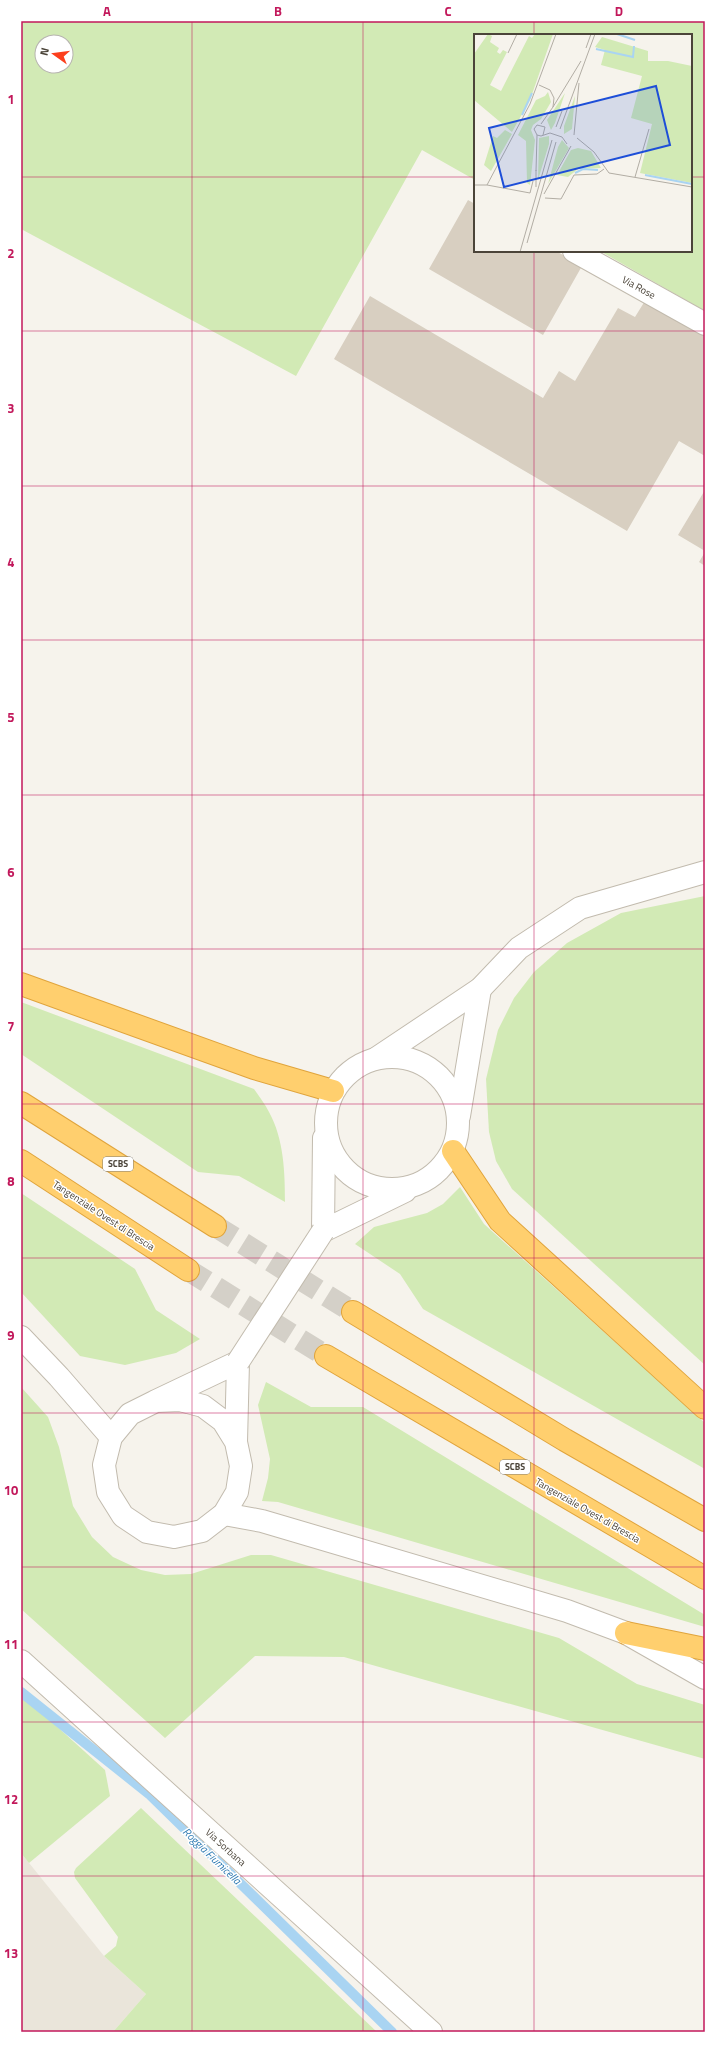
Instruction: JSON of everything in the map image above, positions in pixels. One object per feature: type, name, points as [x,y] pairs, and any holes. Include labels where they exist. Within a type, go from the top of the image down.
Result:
[{"type":"highway","points":[[21,984],[254,1068],[333,1091]]},
{"type":"highway","name":"SCBS","points":[[21,1103],[215,1226]]},
{"type":"highway","points":[[453,1151],[500,1221],[705,1408]]},
{"type":"highway","name":"Tangenziale Ovest di Brescia","points":[[21,1161],[188,1270]]},
{"type":"highway","points":[[353,1312],[565,1440],[705,1520]]},
{"type":"highway","name":"Tangenziale Ovest di Brescia","points":[[326,1356],[705,1578]]},
{"type":"highway","points":[[626,1633],[705,1649]]},
{"type":"street","name":"Via Rose","points":[[576,252],[705,324]]},
{"type":"street","points":[[323,1231],[324,1122],[333,1091],[351,1070],[377,1058],[480,989],[519,948],[580,908],[705,872]]},
{"type":"street","points":[[238,1362],[130,1414],[111,1437],[104,1465],[108,1492],[123,1516],[147,1532],[174,1537],[202,1531],[224,1514],[238,1492],[241,1466],[236,1442],[238,1362],[323,1231],[436,1174],[453,1151],[480,989]]},
{"type":"street","points":[[377,1058],[400,1057],[422,1064],[441,1078],[453,1098],[458,1121]]},
{"type":"street","points":[[324,1122],[329,1147],[342,1168],[361,1183],[384,1190],[409,1188]]},
{"type":"street","points":[[21,1337],[59,1377],[111,1437]]},
{"type":"street","points":[[156,1401],[180,1400],[203,1406],[223,1421],[236,1442]]},
{"type":"street","points":[[224,1514],[262,1521],[567,1611],[626,1633],[705,1678]]},
{"type":"street","name":"Via Sorbana","points":[[21,1661],[431,2032]]},
{"type":"shaded area","points":[[21,1853],[104,1956],[146,1994],[113,2032],[21,2032]]},
{"type":"green space","points":[[21,21],[705,21],[705,311],[602,252],[692,252],[692,34],[474,34],[474,179],[422,150],[296,376],[21,229]]},
{"type":"green space","points":[[705,896],[705,1365],[512,1189],[496,1161],[489,1132],[486,1079],[498,1030],[514,998],[534,972],[567,943],[621,913]]},
{"type":"green space","points":[[21,1002],[254,1089],[267,1109],[278,1133],[283,1156],[285,1202],[239,1176],[198,1172],[21,1054]]},
{"type":"green space","points":[[460,1187],[484,1224],[705,1423],[705,1469],[423,1309],[400,1274],[355,1244],[374,1227],[427,1213],[443,1204]]},
{"type":"green space","points":[[21,1193],[135,1269],[156,1310],[200,1339],[176,1353],[125,1365],[80,1356],[21,1292]]},
{"type":"green space","points":[[266,1382],[311,1407],[363,1407],[705,1615],[705,1627],[278,1502],[262,1501],[268,1478],[270,1459],[258,1405]]},
{"type":"green space","points":[[21,1387],[48,1417],[59,1447],[73,1506],[92,1537],[113,1557],[141,1570],[165,1575],[191,1574],[251,1555],[271,1555],[559,1638],[637,1684],[705,1705],[705,1759],[344,1657],[255,1656],[165,1738],[21,1609]]},
{"type":"green space","points":[[21,1694],[105,1770],[110,1796],[29,1863],[21,1853]]},
{"type":"green space","points":[[141,1808],[377,2032],[113,2032],[146,1994],[104,1956],[116,1946],[118,1937],[75,1878],[74,1872],[76,1868]]},
{"type":"building","points":[[468,200],[474,203],[474,252],[558,252],[582,266],[543,335],[429,269]]},
{"type":"building","points":[[370,296],[543,398],[559,371],[575,381],[618,308],[635,317],[648,296],[705,330],[705,456],[679,441],[627,531],[334,359]]},
{"type":"building","points":[[705,490],[705,551],[678,535]]},
{"type":"building","points":[[705,552],[705,566],[699,562]]},
{"type":"waterway","name":"Roggia Fiumicella","points":[[21,1692],[149,1794],[392,2032]]},
{"type":"tunnel","points":[[215,1226],[353,1312]]},
{"type":"tunnel","points":[[188,1270],[326,1356]]}]
